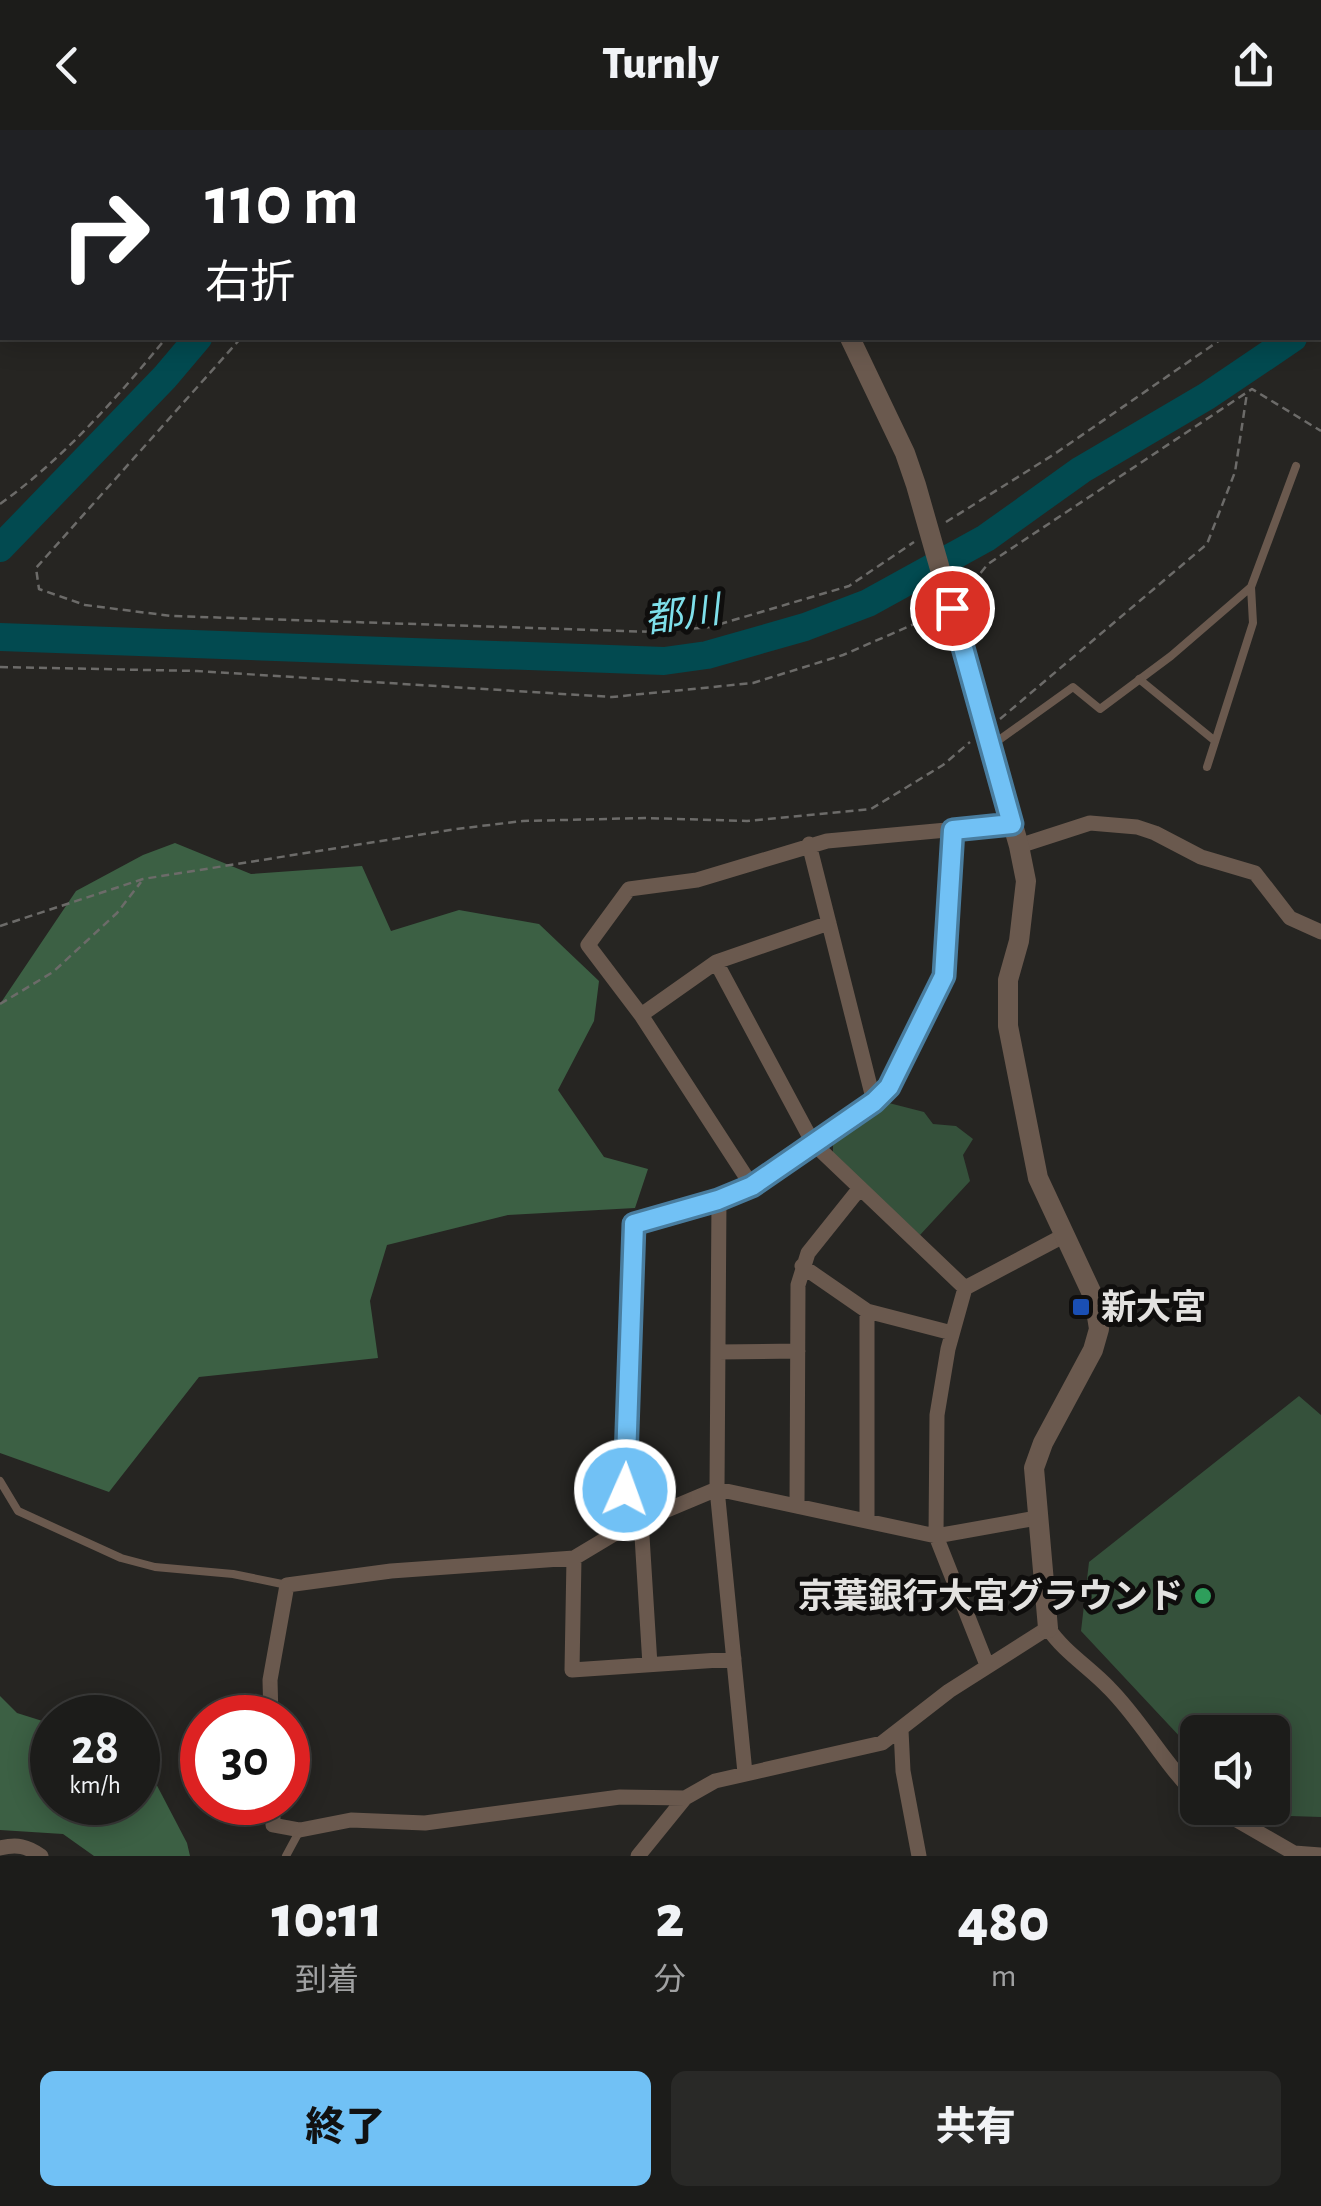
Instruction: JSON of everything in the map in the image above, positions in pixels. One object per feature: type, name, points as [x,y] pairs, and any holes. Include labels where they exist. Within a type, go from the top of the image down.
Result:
[{"type":"street","points":[[851,340],[904,452],[1019,846],[1026,881],[1019,941],[1008,980],[1008,1026],[1034,1163],[1094,1298],[1098,1329],[1094,1350],[1034,1468],[1048,1628],[1058,1643],[1108,1686],[1180,1774]]},
{"type":"street","points":[[752,1186],[641,1015],[588,945],[629,889],[697,880],[808,844],[1012,824]]},
{"type":"street","points":[[1019,846],[1090,824],[1137,826],[1201,858],[1255,873],[1290,918],[1321,932]]},
{"type":"street","points":[[624,1528],[634,1224],[752,1186],[874,1102],[889,1087],[944,976],[953,830]]},
{"type":"street","points":[[808,844],[874,1102]]},
{"type":"street","points":[[641,1015],[716,962],[829,924]]},
{"type":"street","points":[[716,962],[812,1144],[965,1288]]},
{"type":"street","points":[[796,1506],[798,1284],[802,1266],[860,1188]]},
{"type":"street","points":[[718,1200],[717,1489],[745,1773]]},
{"type":"street","points":[[987,1665],[936,1536],[936,1415],[965,1288],[1065,1234]]},
{"type":"street","points":[[802,1266],[867,1312],[952,1333]]},
{"type":"street","points":[[867,1312],[867,1520]]},
{"type":"street","points":[[718,1352],[798,1351]]},
{"type":"street","points":[[270,1695],[287,1584],[391,1571],[574,1558],[640,1520],[717,1489],[936,1536],[1037,1518]]},
{"type":"street","points":[[640,1520],[650,1665]]},
{"type":"street","points":[[574,1558],[572,1670],[734,1659]]},
{"type":"street","points":[[638,1856],[685,1798],[715,1780],[882,1743],[987,1665],[1048,1628]]},
{"type":"street","points":[[901,1730],[903,1771],[919,1856]]},
{"type":"street","points":[[273,1825],[300,1830],[351,1820],[425,1823],[620,1797],[685,1798]]},
{"type":"street","points":[[1243,1825],[1292,1855],[1321,1855]]},
{"type":"street","points":[[0,1848],[14,1844],[41,1856]]},
{"type":"lane","points":[[1207,766],[1252,624],[1251,587],[1296,466]]},
{"type":"lane","points":[[989,737],[1073,687],[1100,710],[1251,587]]},
{"type":"lane","points":[[1139,679],[1215,740]]},
{"type":"lane","points":[[0,1481],[18,1511],[120,1558],[287,1584]]},
{"type":"lane","points":[[286,1856],[300,1830]]},
{"type":"path","points":[[0,504],[37,478],[164,340]]},
{"type":"path","points":[[239,340],[36,568],[39,589],[85,605],[172,616],[654,632],[710,628],[848,586],[1053,455],[1221,340]]},
{"type":"path","points":[[0,668],[196,671],[612,697],[753,683],[843,654],[952,608],[988,564],[1252,389],[1321,430]]},
{"type":"path","points":[[0,926],[143,879],[522,820],[645,818],[747,822],[871,809],[989,737],[1207,544],[1235,472],[1247,393]]},
{"type":"path","points":[[0,1004],[53,972],[117,913],[143,879]]},
{"type":"green space","points":[[175,843],[251,874],[362,866],[391,931],[459,910],[539,924],[599,981],[594,1021],[558,1090],[604,1157],[648,1169],[635,1208],[508,1215],[387,1245],[370,1301],[378,1358],[199,1377],[109,1492],[0,1453],[0,1004],[76,891],[143,855]]},
{"type":"green space","points":[[885,1102],[924,1112],[933,1124],[956,1126],[973,1139],[963,1155],[970,1181],[920,1235],[833,1155],[833,1141]]},
{"type":"green space","name":"京葉銀行大宮グラウンド","points":[[1299,1396],[1321,1415],[1321,1817],[1290,1816],[1290,1715],[1180,1715],[1180,1737],[1081,1631],[1089,1562]]},
{"type":"green space","points":[[0,1696],[17,1713],[30,1717],[30,1825],[160,1825],[160,1791],[190,1856],[94,1856],[63,1834],[0,1830]]},
{"type":"waterway","points":[[0,548],[196,340]]},
{"type":"waterway","name":"都川","points":[[0,637],[664,661],[707,655],[805,627],[868,603],[986,538],[1081,470],[1207,396],[1290,340]]},
{"type":"place","name":"新大宮","points":[[1081,1307]]},
{"type":"place","name":"京葉銀行大宮グラウンド","points":[[1203,1596]]},
{"type":"route","points":[[625,1490],[634,1224],[752,1186],[874,1102],[889,1087],[944,976],[953,830],[1012,824],[952,608]]}]
